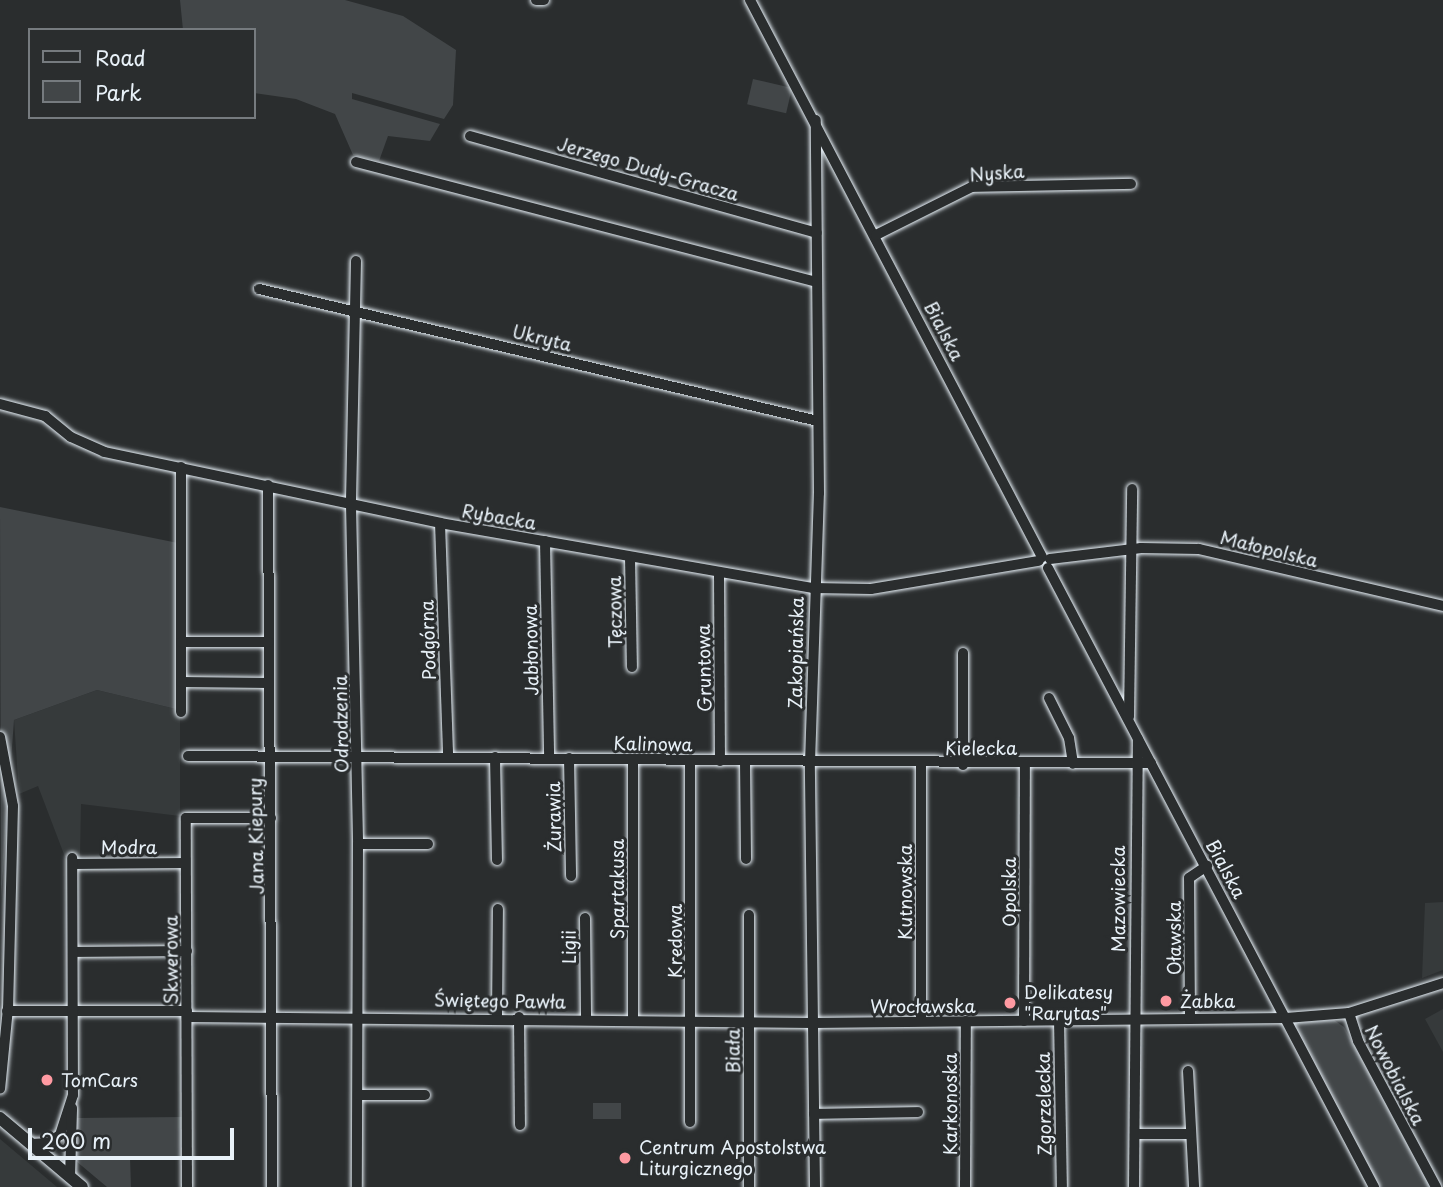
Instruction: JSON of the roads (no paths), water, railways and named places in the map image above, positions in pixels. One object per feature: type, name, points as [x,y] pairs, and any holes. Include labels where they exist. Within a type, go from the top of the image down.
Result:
[{"type":"main road","points":[[0,1118],[82,1187]]},
{"type":"street","points":[[536,0],[544,0]]},
{"type":"street","name":"Bialska","points":[[750,0],[816,120],[1045,563],[1374,1187]]},
{"type":"street","name":"Zakopiańska","points":[[815,1187],[810,763],[813,588],[819,493],[816,120]]},
{"type":"street","name":"Jerzego Dudy-Gracza","points":[[470,136],[817,233]]},
{"type":"street","points":[[356,162],[817,282]]},
{"type":"street","name":"Nyska","points":[[876,235],[972,187],[1131,184]]},
{"type":"street","name":"Odrodzenia","points":[[356,261],[351,505],[358,844],[357,1187]]},
{"type":"street","name":"Ukryta","points":[[259,289],[355,309],[818,421]]},
{"type":"street","name":"Rybacka","points":[[0,404],[45,416],[71,437],[104,452],[440,523],[719,574],[813,588]]},
{"type":"street","points":[[181,467],[181,712]]},
{"type":"street","name":"Jana Kiepury","points":[[268,485],[272,1187]]},
{"type":"street","points":[[1129,721],[1132,489]]},
{"type":"street","name":"Podgórna","points":[[440,523],[448,755]]},
{"type":"street","name":"Jabłonowa","points":[[545,541],[548,758]]},
{"type":"street","name":"Małopolska","points":[[813,588],[871,589],[1130,549],[1168,547],[1223,553],[1443,606]]},
{"type":"street","name":"Tęczowa","points":[[630,557],[632,667]]},
{"type":"street","name":"Gruntowa","points":[[719,574],[720,761]]},
{"type":"street","points":[[181,642],[269,642]]},
{"type":"street","points":[[963,653],[963,765]]},
{"type":"street","points":[[181,682],[269,683]]},
{"type":"street","points":[[1049,698],[1069,738],[1073,764]]},
{"type":"street","points":[[0,737],[13,796],[7,1011],[0,1089]]},
{"type":"street","name":"Mazowiecka","points":[[1134,1187],[1134,765],[1138,738]]},
{"type":"street","name":"Kalinowa","points":[[188,756],[448,755],[810,763]]},
{"type":"street","points":[[495,757],[497,860]]},
{"type":"street","name":"Żurawia","points":[[569,758],[571,876]]},
{"type":"street","name":"Spartakusa","points":[[633,759],[633,1019]]},
{"type":"street","name":"Kredowa","points":[[690,760],[690,1122]]},
{"type":"street","points":[[745,761],[746,859]]},
{"type":"street","name":"Kielecka","points":[[810,763],[1151,763]]},
{"type":"street","name":"Kutnowska","points":[[921,763],[921,1021]]},
{"type":"street","name":"Opolska","points":[[1024,1021],[1026,764]]},
{"type":"street","name":"Skwerowa","points":[[187,1187],[186,818],[271,818]]},
{"type":"street","points":[[358,844],[428,844]]},
{"type":"street","name":"Modra","points":[[73,951],[72,861],[186,863]]},
{"type":"street","name":"Oławska","points":[[1190,1019],[1189,878],[1207,866]]},
{"type":"street","points":[[497,1016],[498,909]]},
{"type":"street","name":"Biała","points":[[749,915],[749,1187]]},
{"type":"street","name":"Ligii","points":[[585,918],[586,1018]]},
{"type":"street","points":[[70,1177],[73,951],[187,951]]},
{"type":"street","name":"Wrocławska","points":[[813,1023],[1286,1018],[1349,1013],[1443,983]]},
{"type":"street","name":"Świętego Pawła","points":[[7,1011],[273,1017],[497,1016],[813,1023]]},
{"type":"street","name":"Nowobialska","points":[[1349,1013],[1358,1041],[1436,1187]]},
{"type":"street","points":[[519,1017],[520,1125]]},
{"type":"street","name":"Zgorzelecka","points":[[1059,1020],[1062,1187]]},
{"type":"street","name":"Karkonoska","points":[[965,1187],[966,1021]]},
{"type":"street","points":[[1188,1072],[1194,1187]]},
{"type":"street","points":[[358,1095],[425,1095]]},
{"type":"street","points":[[31,1144],[48,1143],[60,1135],[71,1104]]},
{"type":"street","points":[[814,1114],[918,1111]]},
{"type":"street","points":[[1135,1134],[1191,1134]]},
{"type":"place","name":"Żabka","points":[[1166,1001]]},
{"type":"place","name":"Delikatesy \"Rarytas\"","points":[[1010,1003]]},
{"type":"place","name":"TomCars","points":[[47,1080]]},
{"type":"place","name":"Centrum Apostolstwa Liturgicznego","points":[[625,1158]]}]
